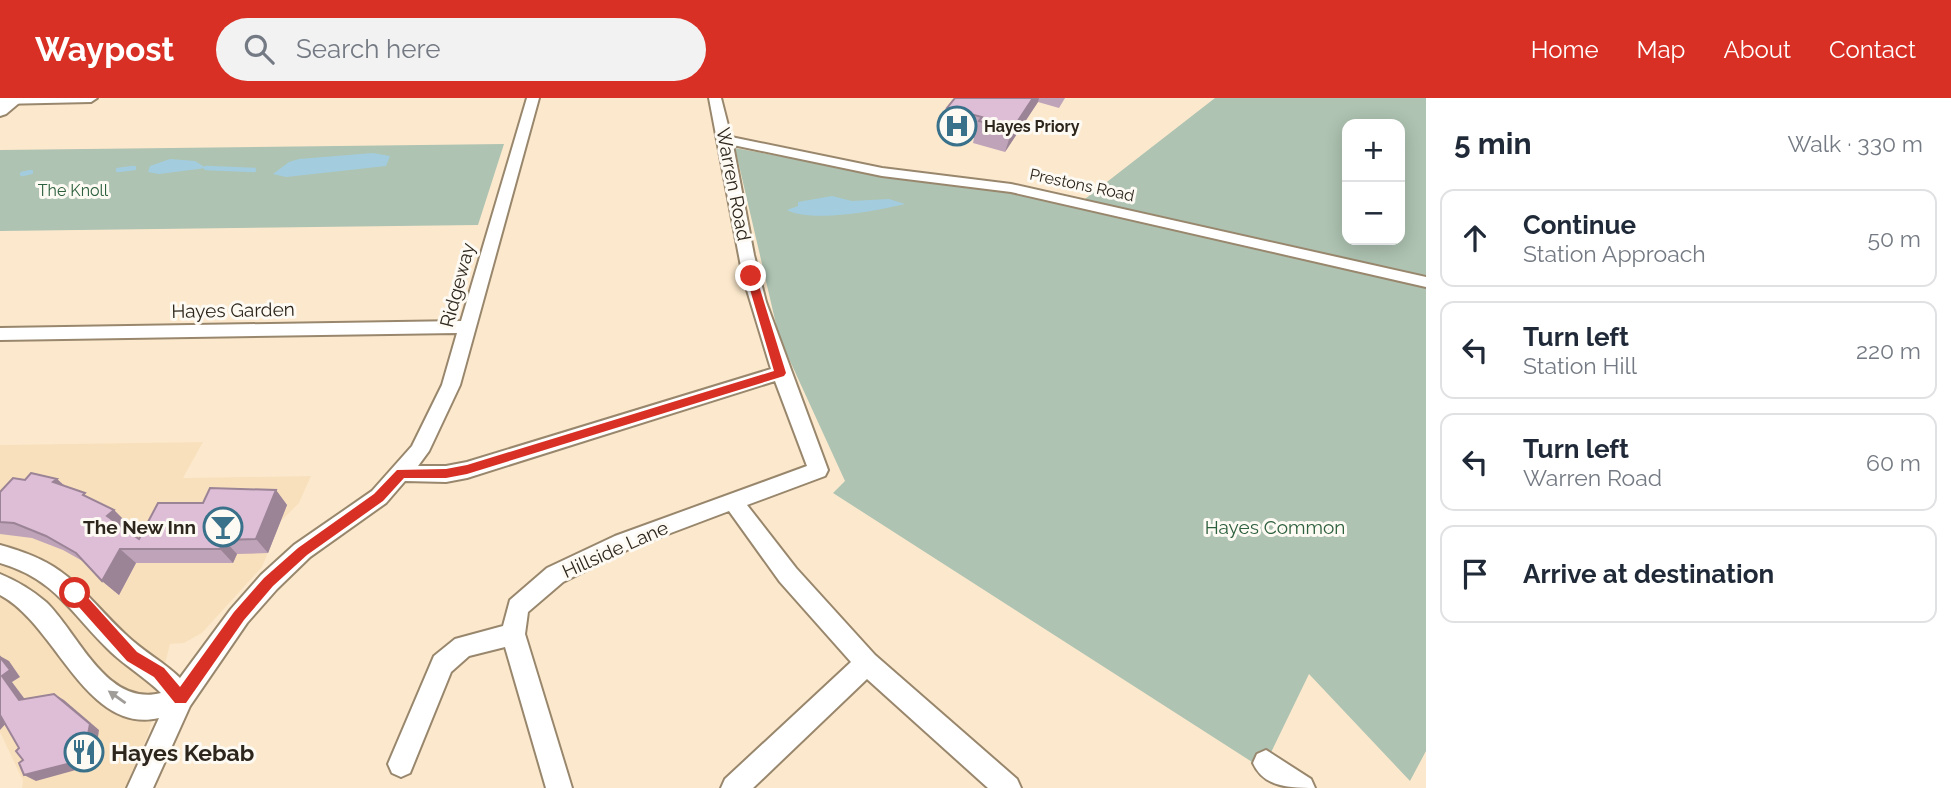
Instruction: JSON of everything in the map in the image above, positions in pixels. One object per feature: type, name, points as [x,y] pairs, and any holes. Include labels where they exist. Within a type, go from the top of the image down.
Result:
[{"type":"main road","points":[[0,111],[16,98]]},
{"type":"street","points":[[0,100],[91,98]]},
{"type":"street","name":"Ridgeway","points":[[140,788],[181,698],[233,624],[269,582],[302,551],[379,497],[419,451],[451,385],[533,98]]},
{"type":"street","name":"Warren Road","points":[[715,98],[727,140],[751,276],[780,373],[818,470]]},
{"type":"street","name":"Prestons Road","points":[[727,140],[882,172],[1011,187],[1426,282]]},
{"type":"street","name":"Hayes Garden","points":[[0,334],[467,327]]},
{"type":"street","points":[[401,473],[446,474],[467,470],[780,373]]},
{"type":"street","name":"Hillside Lane","points":[[513,634],[517,607],[555,575],[623,542],[818,470]]},
{"type":"street","points":[[733,500],[788,575],[867,663],[1008,788]]},
{"type":"street","points":[[0,554],[32,564],[56,577],[75,593],[132,656],[159,673],[181,698],[149,707],[133,707],[121,702],[86,670],[39,609],[19,593],[0,584]]},
{"type":"street","points":[[401,764],[442,664],[463,647],[513,634],[559,788]]},
{"type":"street","points":[[734,788],[867,663]]},
{"type":"street","points":[[1266,763],[1303,788]]},
{"type":"shaded area","points":[[203,442],[183,478],[311,476],[299,503],[281,521],[262,567],[202,633],[184,643],[170,644],[148,735],[125,788],[22,788],[23,781],[0,732],[0,728],[30,706],[0,666],[0,445]]},
{"type":"green space","name":"Hayes Common","points":[[1215,98],[1426,98],[1426,751],[1410,781],[1309,674],[1263,769],[833,493],[845,481],[779,337],[735,148],[861,171],[1007,191],[1076,206]]},
{"type":"green space","name":"The Knoll","points":[[504,144],[478,225],[0,231],[0,150]]},
{"type":"water","points":[[373,153],[390,156],[386,166],[286,177],[273,174],[289,162],[299,159]]},
{"type":"water","points":[[170,159],[195,161],[206,168],[159,174],[148,172],[150,166]]},
{"type":"water","points":[[832,196],[852,201],[889,199],[905,204],[828,216],[798,214],[787,210],[798,206],[798,202]]},
{"type":"building","points":[[955,98],[1033,98],[1012,130],[979,121],[982,117],[947,108]]},
{"type":"building","points":[[31,473],[57,479],[53,482],[85,493],[83,495],[114,510],[107,516],[139,539],[158,503],[203,503],[210,488],[276,490],[256,539],[224,540],[220,549],[120,549],[102,581],[76,553],[46,536],[14,523],[0,522],[0,492],[13,478],[25,480]]},
{"type":"building","points":[[0,657],[10,670],[2,676],[19,700],[54,694],[90,724],[83,760],[24,775],[19,763],[23,760],[16,751],[19,748],[0,715]]},
{"type":"waterway","points":[[118,170],[134,168]]},
{"type":"waterway","points":[[206,168],[254,170]]},
{"type":"waterway","points":[[22,174],[31,172]]},
{"type":"place","name":"Hayes Priory","points":[[957,126]]},
{"type":"place","name":"The New Inn","points":[[223,527]]},
{"type":"place","name":"Hayes Kebab","points":[[84,752]]},
{"type":"route","points":[[75,593],[132,656],[159,673],[181,698],[226,633],[269,582],[302,551],[367,507],[401,473],[446,474],[467,470],[780,373],[751,276]]}]
